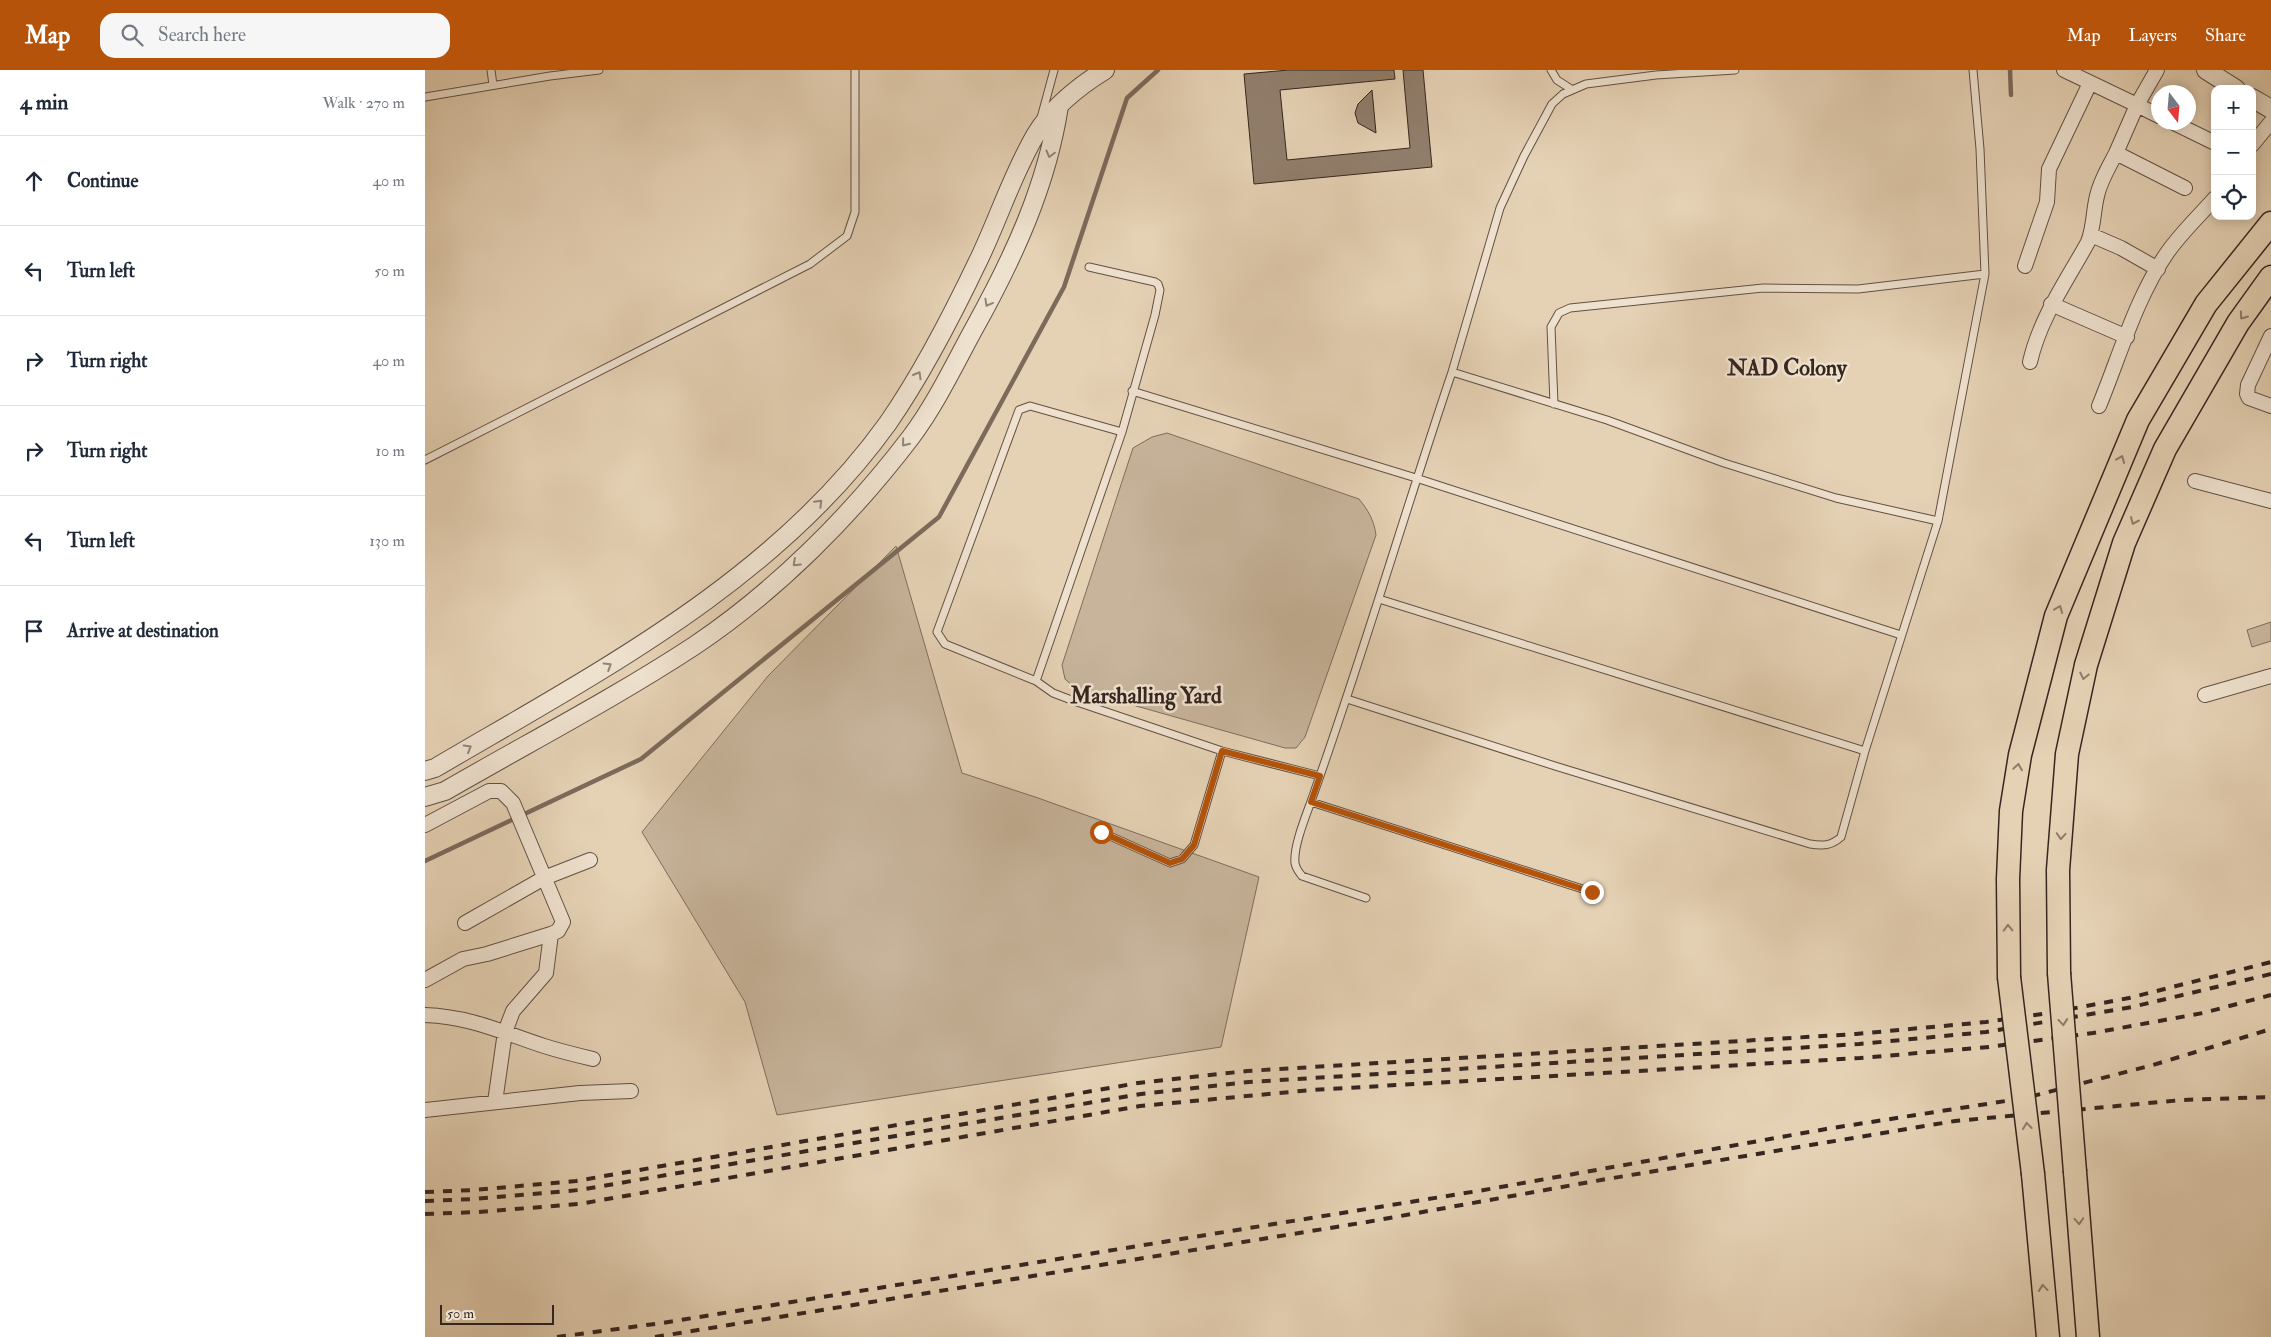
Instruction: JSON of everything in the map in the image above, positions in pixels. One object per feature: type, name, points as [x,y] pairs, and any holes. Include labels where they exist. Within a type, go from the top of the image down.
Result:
[{"type":"main road","points":[[2048,1337],[2033,1174],[2009,977],[2008,879],[2011,811],[2020,755],[2056,616],[2138,420],[2207,304],[2271,223]]},
{"type":"main road","points":[[2088,1337],[2059,973],[2058,870],[2067,754],[2089,656],[2124,543],[2165,449],[2238,323],[2271,277]]},
{"type":"street","points":[[425,771],[435,768],[587,680],[686,616],[772,548],[847,473],[887,423],[953,315],[1037,133],[1059,106],[1105,70]]},
{"type":"street","points":[[2064,70],[2151,112]]},
{"type":"street","points":[[2030,362],[2035,339],[2051,304],[2065,283],[2091,234],[2097,196],[2103,178],[2137,105],[2157,70]]},
{"type":"street","points":[[2211,72],[2230,85]]},
{"type":"street","points":[[2025,266],[2047,202],[2049,169],[2090,83]]},
{"type":"street","points":[[2256,100],[2271,109]]},
{"type":"street","points":[[425,797],[445,791],[589,711],[695,645],[746,607],[828,532],[911,437],[931,406],[993,294],[1029,216],[1046,172],[1059,106]]},
{"type":"street","points":[[2256,140],[2271,122]]},
{"type":"street","points":[[2188,130],[2211,141]]},
{"type":"street","points":[[2116,153],[2185,188]]},
{"type":"street","points":[[2099,406],[2148,284],[2183,233],[2211,202]]},
{"type":"street","points":[[2091,234],[2158,269]]},
{"type":"street","points":[[2051,304],[2127,336]]},
{"type":"street","points":[[2271,336],[2247,385],[2247,394],[2249,398],[2271,406]]},
{"type":"street","points":[[2195,481],[2271,501]]},
{"type":"street","points":[[2205,695],[2271,676]]},
{"type":"street","points":[[425,825],[489,790],[501,791],[513,803],[563,922],[558,931],[551,934],[463,959],[425,980]]},
{"type":"street","points":[[465,923],[545,878],[590,860]]},
{"type":"street","points":[[495,1102],[505,1032],[513,1011],[546,973],[551,934]]},
{"type":"street","points":[[425,1014],[466,1019],[546,1047],[593,1059]]},
{"type":"street","points":[[425,1110],[580,1093],[631,1091]]},
{"type":"lane","points":[[491,70],[493,86]]},
{"type":"lane","points":[[425,97],[599,70]]},
{"type":"lane","points":[[425,460],[810,264],[847,236],[855,212],[855,70]]},
{"type":"lane","points":[[1037,133],[1054,70]]},
{"type":"lane","points":[[1551,70],[1557,80],[1571,89]]},
{"type":"lane","points":[[1366,898],[1302,876],[1296,868],[1295,861],[1311,802],[1379,599],[1451,372],[1500,208],[1524,156],[1548,111],[1557,99],[1571,89],[1586,84],[1624,79],[1735,70]]},
{"type":"lane","points":[[1347,699],[1555,766],[1810,844],[1825,846],[1834,843],[1841,837],[1865,751],[1938,522],[1985,274],[1980,150],[1973,70]]},
{"type":"lane","points":[[1036,681],[1122,432],[1132,391],[1155,316],[1159,290],[1158,284],[1141,278],[1089,267]]},
{"type":"lane","points":[[1554,404],[1551,327],[1559,313],[1570,308],[1763,288],[1858,289],[1985,274]]},
{"type":"lane","points":[[1451,372],[1607,420],[1724,463],[1836,498],[1938,522]]},
{"type":"lane","points":[[1132,391],[1416,478],[1901,635]]},
{"type":"lane","points":[[1122,432],[1030,406],[1019,410],[937,632],[945,644],[1036,681],[1053,693],[1074,702],[1222,751],[1320,776]]},
{"type":"lane","points":[[1379,599],[1865,751]]},
{"type":"lane","points":[[1101,832],[1170,863],[1182,859],[1194,845],[1222,751]]},
{"type":"lane","points":[[1311,802],[1592,892]]},
{"type":"shaded area","points":[[1167,433],[1359,499],[1372,520],[1376,535],[1305,737],[1296,748],[1285,748],[1076,689],[1065,679],[1062,665],[1133,448],[1152,437]]},
{"type":"shaded area","points":[[896,546],[962,773],[1038,798],[1259,877],[1221,1047],[777,1115],[745,1002],[642,832],[768,676]]},
{"type":"shaded area","points":[[2271,622],[2271,641],[2252,647],[2247,630]]},
{"type":"building","points":[[1289,70],[1394,70],[1395,79],[1280,90],[1287,160],[1410,148],[1403,70],[1423,70],[1432,167],[1254,184],[1244,74]]},
{"type":"building","points":[[1372,90],[1376,133],[1358,123],[1355,113],[1358,104]]},
{"type":"waterway","points":[[425,861],[641,759],[939,517],[1064,287],[1127,98],[1158,70]]},
{"type":"waterway","points":[[2010,70],[2011,95]]},
{"type":"railway","points":[[425,1192],[474,1190],[576,1181],[1138,1083],[1247,1071],[1856,1034],[1986,1022],[2049,1013],[2129,998],[2271,962]]},
{"type":"railway","points":[[425,1201],[579,1190],[1141,1094],[1249,1082],[1859,1044],[1986,1032],[2132,1007],[2271,974]]},
{"type":"railway","points":[[425,1214],[579,1204],[1140,1106],[1312,1090],[1860,1058],[1989,1047],[2093,1033],[2203,1013],[2271,995]]},
{"type":"railway","points":[[557,1337],[662,1323],[1484,1190],[1826,1129],[2025,1098],[2153,1065],[2271,1029]]},
{"type":"railway","points":[[655,1337],[1367,1222],[1601,1180],[1955,1121],[2182,1100],[2271,1097]]},
{"type":"district","name":"NAD Colony","points":[[1787,368]]},
{"type":"district","name":"Marshalling Yard","points":[[1146,696]]},
{"type":"route","points":[[1101,832],[1170,863],[1182,859],[1194,845],[1222,751],[1320,776],[1311,802],[1592,892]]}]
